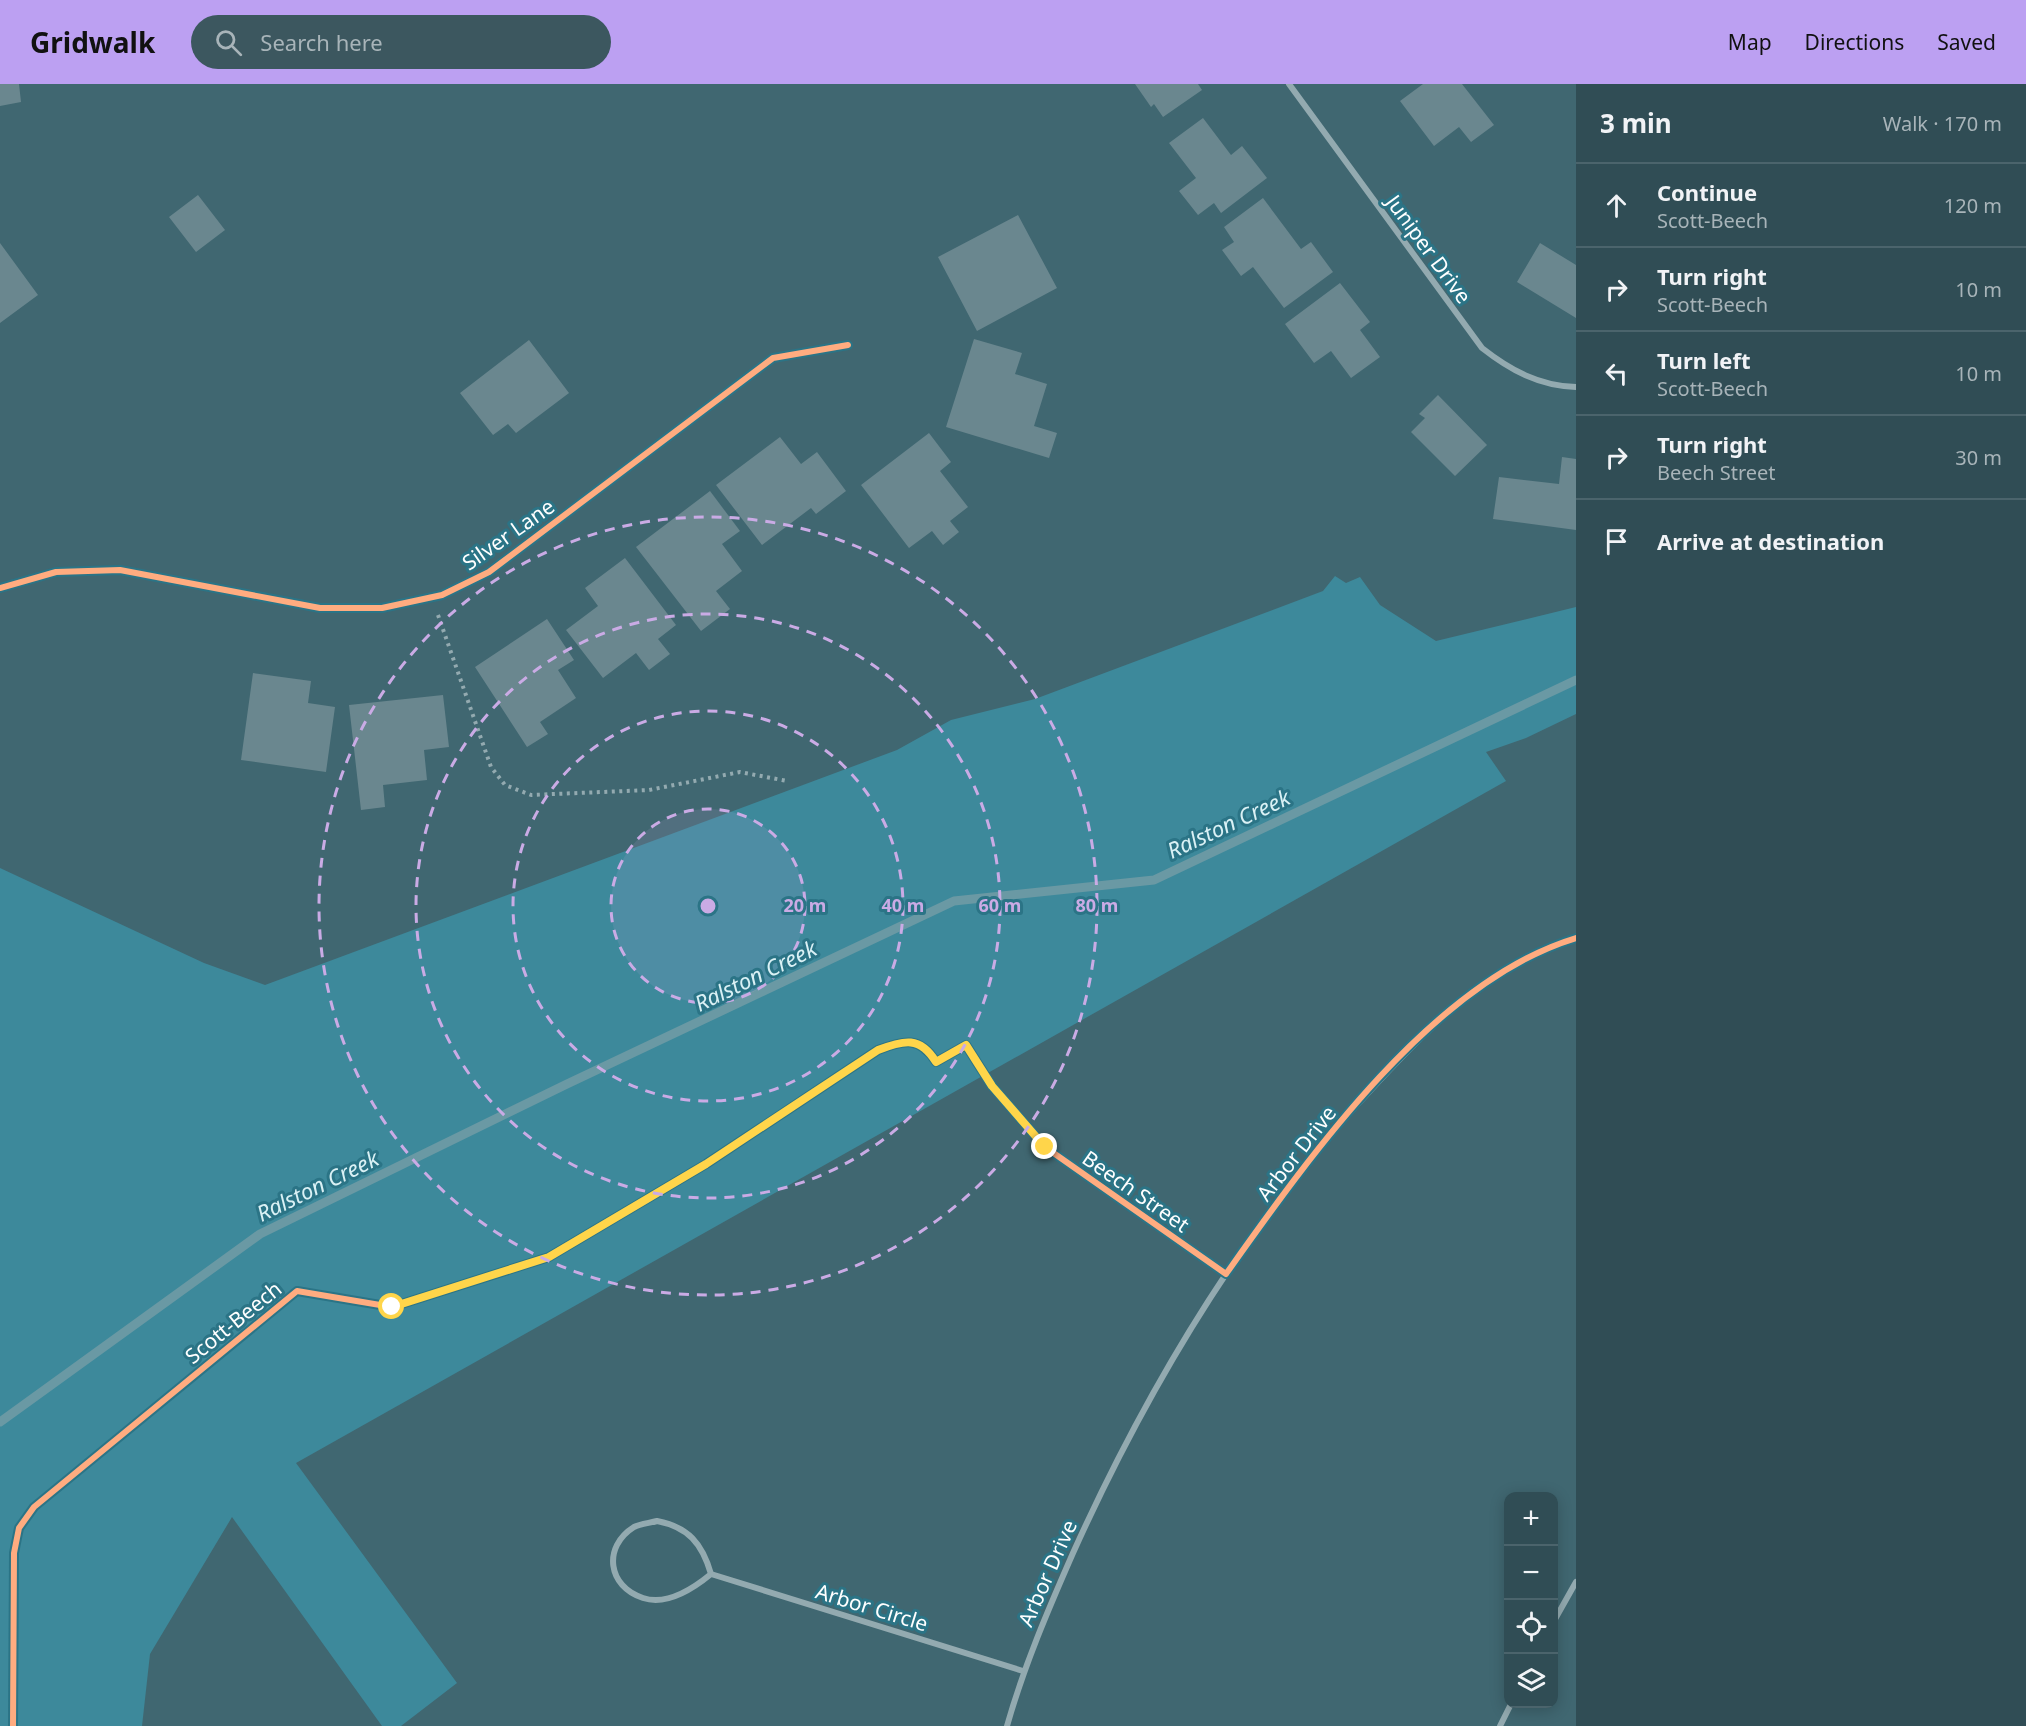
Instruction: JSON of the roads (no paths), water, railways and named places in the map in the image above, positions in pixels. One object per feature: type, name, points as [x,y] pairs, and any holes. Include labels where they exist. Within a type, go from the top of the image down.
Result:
[{"type":"street","name":"Juniper Drive","points":[[1290,84],[1482,348],[1521,374],[1547,384],[1576,387]]},
{"type":"street","name":"Silver Lane","points":[[0,588],[56,572],[120,570],[320,608],[382,608],[442,595],[489,572],[773,358],[848,345]]},
{"type":"street","name":"Arbor Drive","points":[[1007,1726],[1023,1671],[1099,1496],[1159,1383],[1226,1274],[1287,1189],[1353,1108],[1425,1032],[1456,1004],[1515,964],[1576,938]]},
{"type":"street","name":"Beech Street","points":[[966,1045],[992,1086],[1045,1147],[1226,1274]]},
{"type":"street","points":[[657,1521],[677,1525],[705,1555],[711,1574],[693,1589],[665,1598],[644,1599],[628,1590],[614,1573],[612,1553],[620,1539],[635,1526],[657,1521]]},
{"type":"street","name":"Arbor Circle","points":[[711,1574],[1023,1671]]},
{"type":"street","points":[[1558,1614],[1576,1582]]},
{"type":"street","points":[[1500,1726],[1509,1708]]},
{"type":"waterway","name":"Ralston Creek","points":[[0,1422],[260,1234],[567,1084],[954,901],[1154,880],[1576,680]]}]
